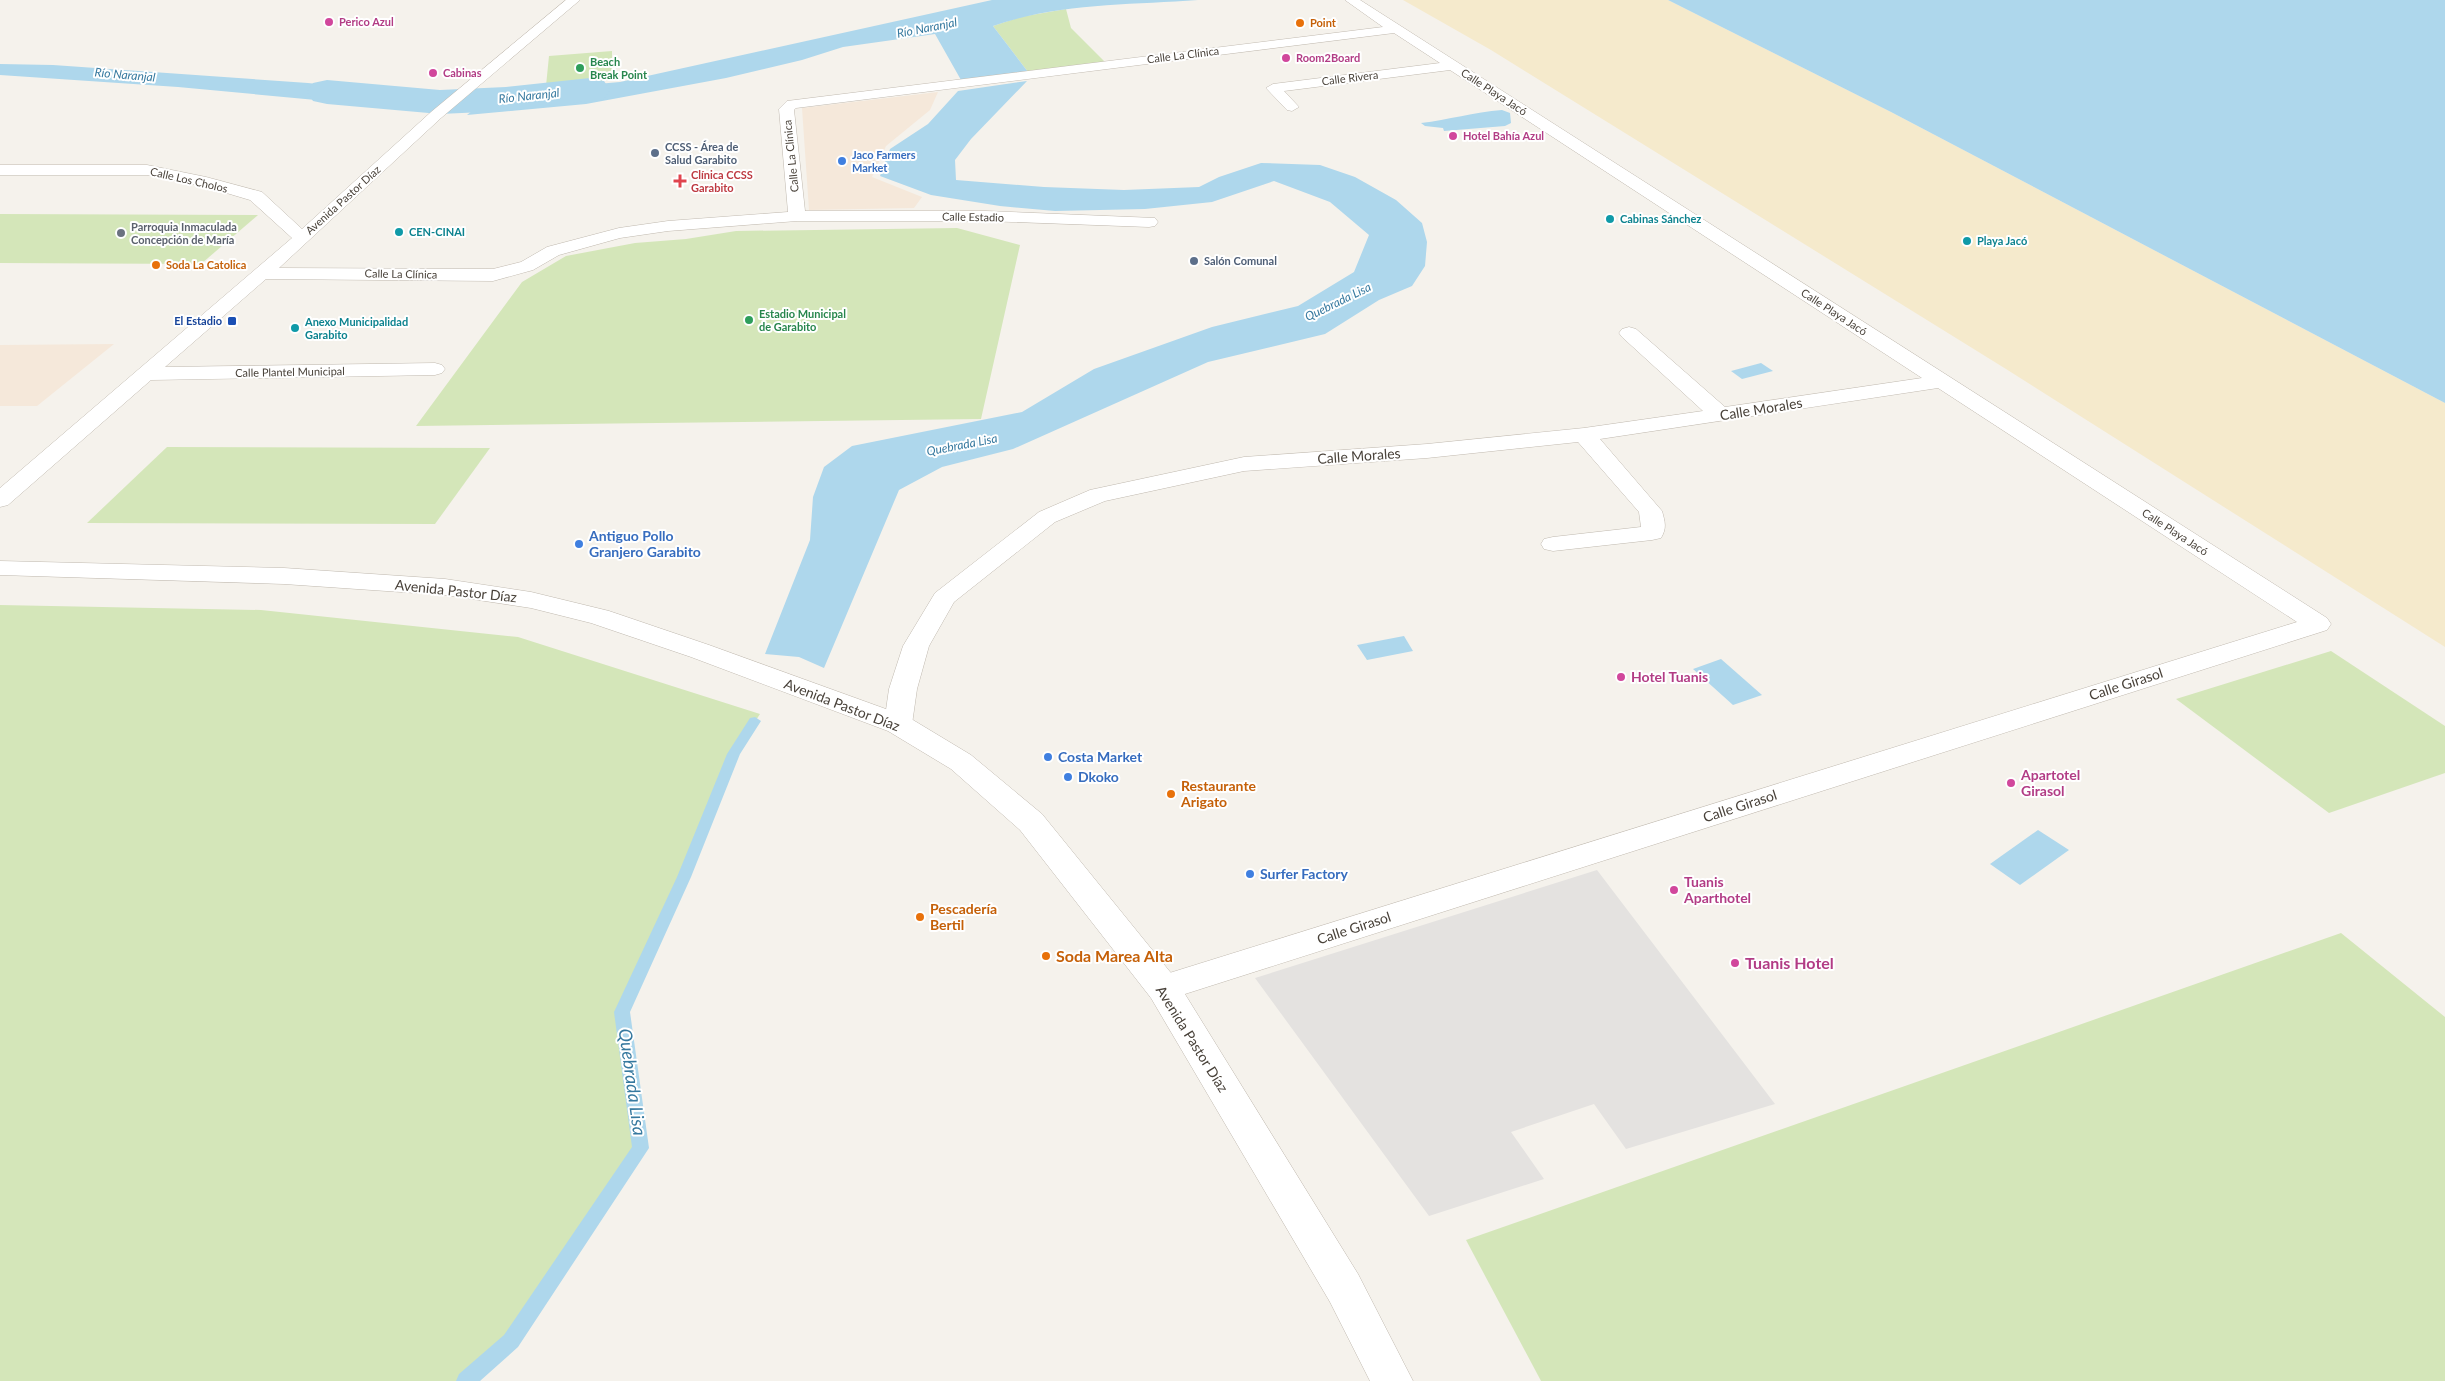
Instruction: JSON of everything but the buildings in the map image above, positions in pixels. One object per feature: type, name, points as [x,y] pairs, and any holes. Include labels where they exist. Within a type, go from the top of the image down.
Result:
[{"type":"street","name":"Avenida Pastor Díaz","points":[[0,500],[302,238],[436,115],[574,0]]},
{"type":"street","name":"Calle Playa Jacó","points":[[1351,0],[2318,624]]},
{"type":"street","name":"Calle La Clínica","points":[[262,273],[493,275],[527,266],[553,252],[619,233],[668,226],[797,216],[786,109],[788,106],[806,102],[1396,29]]},
{"type":"street","name":"Calle Rivera","points":[[1292,106],[1273,88],[1452,66]]},
{"type":"street","name":"Calle Los Cholos","points":[[0,170],[146,170],[206,182],[256,196],[302,238]]},
{"type":"street","name":"Calle Estadio","points":[[797,216],[986,216],[1149,222]]},
{"type":"street","points":[[1629,332],[1721,415]]},
{"type":"street","name":"Calle Plantel Municipal","points":[[146,374],[435,369]]},
{"type":"street","name":"Calle Morales","points":[[898,724],[902,689],[916,646],[944,598],[1047,517],[1089,498],[1244,464],[1427,450],[1584,435],[1942,381]]},
{"type":"street","points":[[1553,544],[1652,533],[1654,524],[1650,511],[1584,435]]},
{"type":"street","name":"Avenida Pastor Díaz","points":[[0,568],[284,576],[445,587],[532,600],[600,617],[676,642],[898,724],[961,762],[1031,822],[1163,988],[1344,1288],[1392,1381]]},
{"type":"street","name":"Calle Girasol","points":[[1163,988],[2318,624]]},
{"type":"shaded area","name":"Jaco Farmers Market","points":[[938,92],[930,110],[886,146],[872,177],[922,197],[914,208],[809,210],[802,108]]},
{"type":"shaded area","points":[[114,344],[37,406],[0,406],[0,345]]},
{"type":"shaded area","points":[[1597,870],[1775,1104],[1626,1149],[1594,1104],[1511,1132],[1544,1179],[1429,1216],[1255,978]]},
{"type":"green space","points":[[1066,9],[1071,28],[1105,62],[1028,72],[993,26],[1020,17]]},
{"type":"green space","name":"Beach Break Point","points":[[612,51],[612,80],[546,86],[549,56]]},
{"type":"green space","points":[[0,214],[258,215],[201,264],[0,263]]},
{"type":"green space","name":"Estadio Municipal de Garabito","points":[[957,228],[1020,245],[981,419],[416,426],[522,282],[566,256],[635,243],[686,239],[736,231]]},
{"type":"green space","points":[[167,447],[490,448],[435,524],[87,523]]},
{"type":"green space","points":[[0,605],[261,610],[518,637],[760,714],[734,754],[622,1012],[641,1148],[511,1341],[466,1381],[0,1381]]},
{"type":"green space","points":[[2331,651],[2445,726],[2445,773],[2329,813],[2176,699]]},
{"type":"green space","points":[[2341,933],[2445,1017],[2445,1381],[1541,1381],[1466,1240]]},
{"type":"sand","name":"Playa Jacó","points":[[1403,0],[1668,0],[1891,112],[2445,403],[2445,647],[2006,369],[1491,50]]},
{"type":"water","points":[[992,0],[1198,0],[1068,9],[1018,18],[993,26],[1028,72],[961,80],[935,34],[843,47],[802,60],[726,78],[586,104],[467,115],[494,93],[620,82]]},
{"type":"water","points":[[1668,0],[2445,0],[2445,403],[1891,112]]},
{"type":"water","points":[[0,64],[53,65],[308,83],[393,92],[442,93],[427,107],[402,108],[178,87],[0,75]]},
{"type":"water","points":[[1027,81],[971,139],[955,160],[956,180],[1044,187],[1124,190],[1199,187],[1219,177],[1261,163],[1320,165],[1355,177],[1396,200],[1422,223],[1427,242],[1425,266],[1412,286],[1379,300],[1325,334],[1208,362],[1013,449],[942,467],[899,490],[824,668],[799,657],[765,654],[810,540],[813,497],[824,467],[852,446],[1022,412],[1094,369],[1212,327],[1298,306],[1354,272],[1369,235],[1330,202],[1274,181],[1212,202],[1145,209],[1055,211],[1000,206],[931,195],[880,176],[890,149],[928,124],[958,91]]},
{"type":"water","points":[[1502,110],[1510,113],[1511,123],[1505,126],[1444,131],[1443,128],[1425,126],[1421,123],[1481,112]]},
{"type":"water","points":[[1761,363],[1773,371],[1742,379],[1731,371]]},
{"type":"water","points":[[1404,636],[1413,651],[1367,660],[1357,645]]},
{"type":"water","points":[[1721,659],[1762,695],[1733,705],[1693,669]]},
{"type":"water","points":[[2038,830],[2069,850],[2020,885],[1990,864]]},
{"type":"waterway","name":"Río Naranjal","points":[[327,92],[440,102],[506,99],[590,90]]},
{"type":"waterway","name":"Quebrada Lisa","points":[[466,1381],[511,1341],[641,1148],[622,1012],[684,877],[734,754],[755,721]]},
{"type":"place","name":"Perico Azul","points":[[329,22]]},
{"type":"place","name":"Point","points":[[1300,23]]},
{"type":"place","name":"Room2Board","points":[[1286,58]]},
{"type":"place","name":"Beach Break Point","points":[[580,68]]},
{"type":"place","name":"Cabinas","points":[[433,73]]},
{"type":"place","name":"Hotel Bahía Azul","points":[[1453,136]]},
{"type":"place","name":"CCSS - Área de Salud Garabito","points":[[655,153]]},
{"type":"place","name":"Jaco Farmers Market","points":[[842,161]]},
{"type":"place","name":"Clínica CCSS Garabito","points":[[680,181]]},
{"type":"place","name":"Cabinas Sánchez","points":[[1610,219]]},
{"type":"place","name":"CEN-CINAI","points":[[399,232]]},
{"type":"place","name":"Parroquia Inmaculada Concepción de María","points":[[121,233]]},
{"type":"place","name":"Playa Jacó","points":[[1967,241]]},
{"type":"place","name":"Salón Comunal","points":[[1194,261]]},
{"type":"place","name":"Soda La Catolica","points":[[156,265]]},
{"type":"place","name":"Estadio Municipal de Garabito","points":[[749,320]]},
{"type":"place","name":"El Estadio","points":[[232,321]]},
{"type":"place","name":"Anexo Municipalidad Garabito","points":[[295,328]]},
{"type":"place","name":"Antiguo Pollo Granjero Garabito","points":[[579,544]]},
{"type":"place","name":"Hotel Tuanis","points":[[1621,677]]},
{"type":"place","name":"Costa Market","points":[[1048,757]]},
{"type":"place","name":"Dkoko","points":[[1068,777]]},
{"type":"place","name":"Apartotel Girasol","points":[[2011,783]]},
{"type":"place","name":"Restaurante Arigato","points":[[1171,794]]},
{"type":"place","name":"Surfer Factory","points":[[1250,874]]},
{"type":"place","name":"Tuanis Aparthotel","points":[[1674,890]]},
{"type":"place","name":"Pescadería Bertil","points":[[920,917]]},
{"type":"place","name":"Soda Marea Alta","points":[[1046,956]]},
{"type":"place","name":"Tuanis Hotel","points":[[1735,963]]}]
